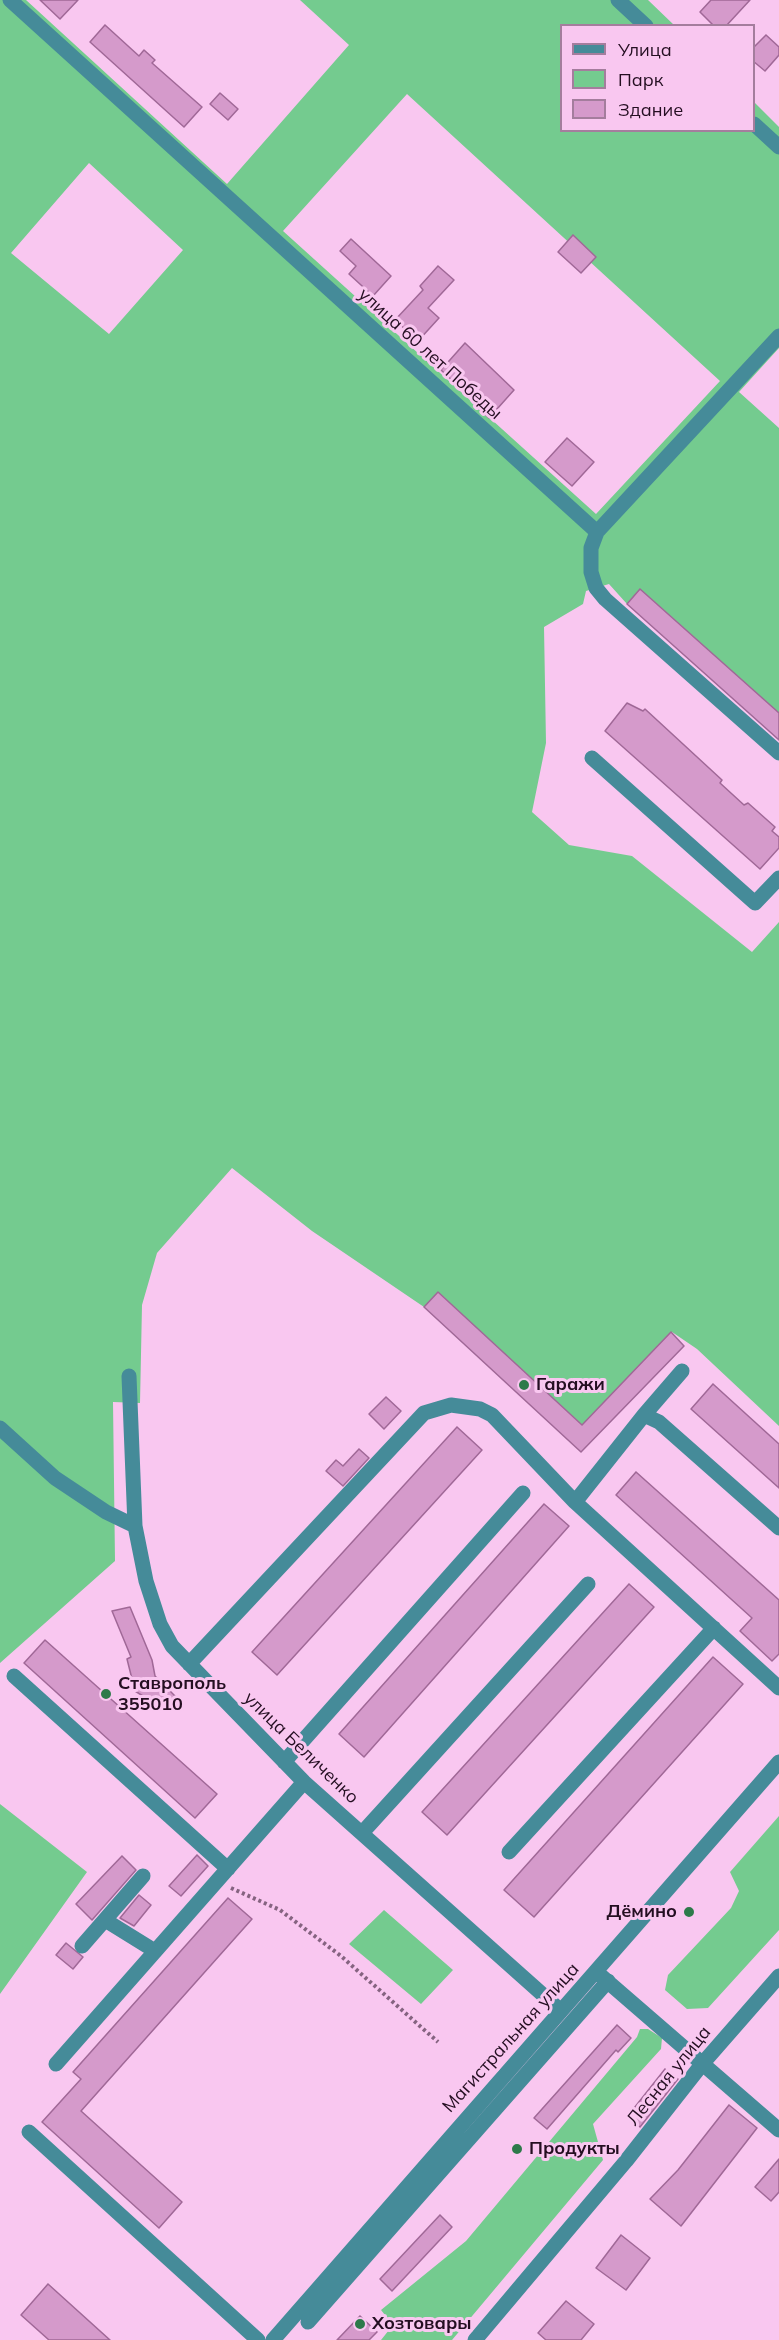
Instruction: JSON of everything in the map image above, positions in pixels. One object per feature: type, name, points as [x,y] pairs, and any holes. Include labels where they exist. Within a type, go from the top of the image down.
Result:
[{"type":"street","name":"улица 60 лет Победы","points":[[10,0],[597,531]]},
{"type":"street","points":[[618,0],[644,24]]},
{"type":"street","points":[[755,126],[779,147]]},
{"type":"street","points":[[779,336],[597,531],[591,548],[591,572],[596,588],[605,599],[779,753]]},
{"type":"street","points":[[592,758],[755,903],[779,878]]},
{"type":"street","points":[[574,1502],[682,1371]]},
{"type":"street","name":"улица Беличенко","points":[[129,1376],[135,1526],[146,1581],[160,1624],[172,1646],[304,1782],[560,2010]]},
{"type":"street","points":[[189,1664],[424,1413],[451,1405],[480,1409],[492,1414],[574,1502],[779,1688]]},
{"type":"street","points":[[644,1415],[659,1422],[779,1528]]},
{"type":"street","points":[[0,1428],[55,1478],[106,1512],[135,1526]]},
{"type":"street","points":[[284,1762],[523,1493]]},
{"type":"street","points":[[362,1833],[588,1584]]},
{"type":"street","points":[[509,1852],[714,1628]]},
{"type":"street","points":[[14,1676],[228,1869]]},
{"type":"street","name":"Магистральная улица","points":[[273,2340],[560,2010],[602,1976],[779,1762]]},
{"type":"street","points":[[56,2064],[304,1782]]},
{"type":"street","points":[[82,1946],[143,1876]]},
{"type":"street","points":[[105,1920],[155,1951]]},
{"type":"street","points":[[308,2322],[602,1976],[779,2130]]},
{"type":"street","name":"Лесная улица","points":[[475,2340],[626,2162],[703,2063],[779,1976]]},
{"type":"street","points":[[29,2133],[258,2340]]},
{"type":"path","points":[[217,1882],[280,1910],[341,1956],[438,2042]]},
{"type":"green space","points":[[0,0],[26,0],[227,184],[349,45],[300,0],[648,0],[673,24],[560,24],[560,132],[755,132],[755,103],[779,127],[779,348],[739,392],[779,428],[779,713],[640,589],[627,604],[609,584],[586,591],[583,604],[544,627],[546,743],[532,812],[569,845],[632,856],[752,952],[779,922],[779,1426],[697,1349],[672,1332],[582,1425],[438,1292],[424,1307],[312,1231],[232,1168],[157,1253],[142,1305],[140,1403],[113,1402],[115,1561],[0,1663]],"holes":[[[407,94],[720,381],[596,514],[283,231]],[[89,163],[183,250],[109,334],[11,253]]]},
{"type":"green space","points":[[0,1804],[87,1872],[0,1994]]},
{"type":"green space","points":[[779,1816],[779,1930],[708,2008],[687,2009],[665,1990],[668,1975],[731,1908],[739,1891],[730,1872]]},
{"type":"green space","points":[[384,1910],[453,1970],[421,2004],[349,1944]]},
{"type":"green space","points":[[640,2029],[648,2029],[662,2038],[661,2049],[593,2124],[603,2160],[452,2340],[381,2340],[393,2325],[381,2310],[466,2241],[637,2037]]},
{"type":"building","points":[[40,0],[78,0],[60,19]]},
{"type":"building","points":[[711,0],[750,0],[728,24],[712,24],[700,12]]},
{"type":"building","points":[[105,25],[139,56],[144,50],[155,60],[152,63],[202,107],[184,127],[90,42]]},
{"type":"building","points":[[766,35],[779,47],[779,55],[765,71],[755,63],[755,46]]},
{"type":"building","points":[[220,93],[238,109],[228,120],[210,104]]},
{"type":"building","points":[[573,235],[596,257],[581,273],[558,252]]},
{"type":"building","points":[[351,239],[391,276],[373,296],[349,274],[356,266],[340,251]]},
{"type":"building","points":[[438,266],[454,280],[428,308],[439,318],[418,341],[395,320],[423,290],[420,286]]},
{"type":"building","points":[[465,343],[514,390],[489,418],[478,408],[480,406],[441,370]]},
{"type":"building","points":[[567,438],[594,462],[572,486],[545,462]]},
{"type":"building","points":[[640,589],[779,713],[779,740],[627,604]]},
{"type":"building","points":[[627,703],[643,711],[645,709],[722,780],[720,783],[744,805],[748,803],[775,827],[772,831],[779,837],[779,848],[760,869],[605,731]]},
{"type":"building","name":"Гаражи","points":[[438,1292],[582,1425],[671,1332],[684,1346],[581,1452],[424,1307]]},
{"type":"building","points":[[713,1384],[779,1444],[779,1488],[691,1409]]},
{"type":"building","points":[[386,1397],[401,1411],[384,1429],[369,1414]]},
{"type":"building","points":[[457,1427],[482,1450],[277,1675],[252,1652]]},
{"type":"building","points":[[359,1449],[369,1458],[343,1486],[326,1471],[336,1460],[343,1466]]},
{"type":"building","points":[[636,1472],[779,1600],[779,1654],[772,1661],[740,1631],[752,1618],[616,1495]]},
{"type":"building","points":[[544,1504],[569,1526],[364,1757],[339,1734]]},
{"type":"building","points":[[629,1584],[654,1607],[447,1835],[422,1812]]},
{"type":"building","points":[[130,1607],[152,1660],[155,1676],[177,1698],[165,1710],[135,1691],[127,1659],[131,1657],[112,1611]]},
{"type":"building","points":[[45,1640],[217,1794],[195,1818],[24,1663]]},
{"type":"building","points":[[713,1657],[743,1684],[534,1917],[504,1890]]},
{"type":"building","points":[[197,1855],[208,1866],[181,1896],[169,1886]]},
{"type":"building","points":[[122,1856],[136,1870],[92,1920],[76,1904]]},
{"type":"building","points":[[139,1895],[151,1905],[134,1926],[120,1918]]},
{"type":"building","points":[[228,1898],[252,1919],[81,2111],[182,2202],[159,2228],[42,2122],[81,2079],[73,2072]]},
{"type":"building","points":[[66,1943],[83,1957],[73,1969],[56,1955]]},
{"type":"building","points":[[617,2025],[631,2038],[618,2052],[616,2050],[547,2129],[534,2118]]},
{"type":"building","points":[[665,2069],[678,2079],[640,2127],[627,2117]]},
{"type":"building","points":[[729,2105],[757,2128],[681,2226],[650,2199],[678,2170]]},
{"type":"building","points":[[779,2159],[779,2192],[771,2201],[755,2187]]},
{"type":"building","points":[[440,2215],[452,2227],[392,2291],[380,2279]]},
{"type":"building","points":[[621,2235],[650,2258],[626,2290],[596,2268]]},
{"type":"building","points":[[48,2284],[110,2340],[49,2340],[21,2315]]},
{"type":"building","points":[[566,2301],[594,2324],[581,2340],[546,2340],[538,2333]]},
{"type":"building","name":"Хозтовары","points":[[360,2316],[377,2332],[369,2340],[337,2340]]},
{"type":"place","name":"Гаражи","points":[[524,1385]]},
{"type":"place","name":"Ставрополь 355010","points":[[106,1694]]},
{"type":"place","name":"Дёмино","points":[[689,1912]]},
{"type":"place","name":"Продукты","points":[[517,2149]]},
{"type":"place","name":"Хозтовары","points":[[360,2324]]}]
